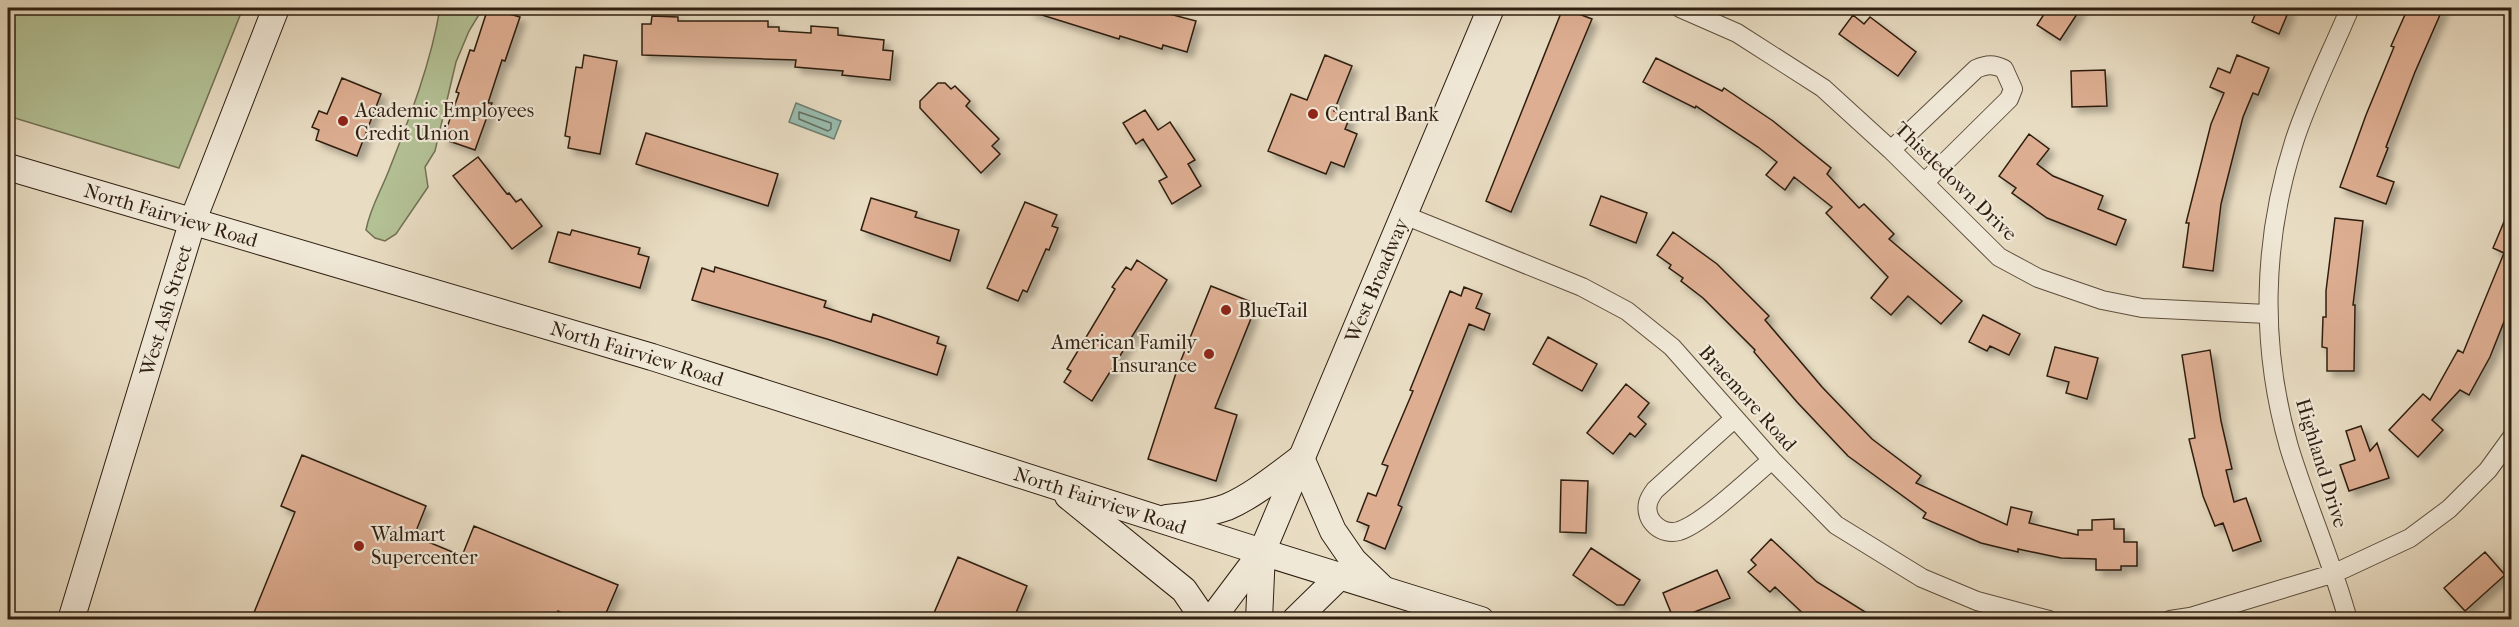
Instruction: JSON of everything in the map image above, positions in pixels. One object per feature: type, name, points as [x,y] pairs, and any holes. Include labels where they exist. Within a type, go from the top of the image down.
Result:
[{"type":"street","name":"West Ash Street","points":[[71,620],[193,220],[276,8]]},
{"type":"street","name":"West Broadway","points":[[1211,620],[1262,552],[1491,8]]},
{"type":"street","name":"Thistledown Drive","points":[[1680,8],[1737,33],[1823,87],[1891,150],[1999,257],[2038,278],[2102,300],[2142,308],[2267,314]]},
{"type":"street","name":"Highland Drive","points":[[2349,620],[2335,573],[2289,446],[2272,372],[2267,314],[2278,206],[2294,141],[2350,8]]},
{"type":"street","points":[[1891,150],[1976,69],[1985,65],[1996,65],[2004,69],[2013,89],[2009,99],[1924,183]]},
{"type":"street","name":"North Fairview Road","points":[[8,167],[652,357],[1481,620]]},
{"type":"street","name":"Braemore Road","points":[[1404,215],[1582,287],[1627,311],[1672,347],[1772,460],[1836,525],[1922,578],[1977,601],[2049,620]]},
{"type":"street","points":[[1735,418],[1655,490],[1648,501],[1651,522],[1663,531],[1671,533],[1693,525],[1772,460]]},
{"type":"street","points":[[2170,620],[2190,617],[2335,573],[2410,538],[2449,509],[2488,470],[2511,437]]},
{"type":"street","points":[[1158,519],[1201,514],[1238,502],[1301,458],[1333,531],[1353,560],[1384,590]]},
{"type":"street","points":[[1056,486],[1184,590],[1202,620]]},
{"type":"street","name":"West Broadway","points":[[1259,620],[1262,552]]},
{"type":"street","points":[[1295,620],[1340,576]]},
{"type":"shaded area","points":[[8,8],[243,8],[179,168],[8,116]]},
{"type":"shaded area","points":[[440,8],[483,8],[469,31],[456,62],[435,151],[425,167],[428,187],[396,234],[385,241],[375,238],[366,230],[419,90]]},
{"type":"water","points":[[796,103],[841,121],[834,139],[789,122]]},
{"type":"building","points":[[488,8],[520,17],[505,61],[502,60],[488,103],[492,103],[475,150],[443,139],[459,93],[456,92],[470,50],[474,51]]},
{"type":"building","points":[[1029,8],[1147,8],[1196,21],[1187,52],[1163,45],[1162,49],[1120,36],[1119,39],[1029,11]]},
{"type":"building","points":[[1563,8],[1592,19],[1511,212],[1486,201]]},
{"type":"building","points":[[2048,8],[2081,8],[2060,40],[2037,25]]},
{"type":"building","points":[[2258,8],[2290,8],[2279,34],[2252,22]]},
{"type":"building","points":[[2408,8],[2443,8],[2415,72],[2377,176],[2394,182],[2386,204],[2340,187],[2394,47],[2391,46]]},
{"type":"building","points":[[1853,15],[1864,24],[1870,17],[1916,52],[1898,76],[1839,34]]},
{"type":"building","points":[[652,16],[678,17],[678,21],[768,21],[768,27],[779,27],[779,31],[811,33],[811,26],[838,28],[838,35],[884,40],[883,50],[893,51],[890,80],[842,75],[843,71],[795,67],[796,60],[642,55],[642,24],[651,24]]},
{"type":"building","points":[[584,55],[617,61],[600,154],[568,148],[570,137],[565,136],[576,67],[582,68]]},
{"type":"building","name":"Central Bank","points":[[1325,55],[1352,66],[1334,111],[1350,117],[1345,129],[1357,134],[1344,167],[1331,162],[1326,174],[1268,151],[1291,94],[1307,100]]},
{"type":"building","points":[[2237,55],[2269,68],[2258,95],[2253,93],[2243,117],[2221,204],[2213,271],[2183,267],[2189,223],[2186,223],[2211,124],[2224,93],[2210,87],[2218,68],[2230,73]]},
{"type":"building","points":[[1656,58],[1722,91],[1724,88],[1773,121],[1831,168],[1827,174],[1859,208],[1864,204],[1894,234],[1889,239],[1962,301],[1941,324],[1908,296],[1891,315],[1871,298],[1888,277],[1826,213],[1832,207],[1794,177],[1785,190],[1766,175],[1777,162],[1758,147],[1696,106],[1695,108],[1643,82]]},
{"type":"building","points":[[2105,70],[2107,106],[2072,107],[2071,71]]},
{"type":"building","name":"Academic Employees Credit Union","points":[[342,78],[381,94],[357,156],[316,140],[319,130],[312,127],[319,111],[327,114]]},
{"type":"building","points":[[938,83],[945,83],[951,89],[955,86],[970,101],[966,106],[999,139],[992,146],[1000,154],[981,173],[920,108],[920,101]]},
{"type":"building","points":[[1145,110],[1158,130],[1170,122],[1195,160],[1188,164],[1201,186],[1172,204],[1159,181],[1167,177],[1143,139],[1136,144],[1123,123]]},
{"type":"building","points":[[646,133],[778,174],[768,206],[636,164]]},
{"type":"building","points":[[2029,134],[2049,149],[2037,164],[2053,176],[2103,196],[2098,209],[2126,220],[2116,245],[2047,218],[2012,193],[2016,188],[1999,176]]},
{"type":"building","points":[[478,157],[507,194],[509,193],[516,202],[521,199],[542,226],[512,249],[453,176]]},
{"type":"building","points":[[1601,196],[1647,213],[1636,243],[1590,225]]},
{"type":"building","points":[[871,198],[917,212],[915,217],[959,230],[950,261],[861,230]]},
{"type":"building","points":[[1025,202],[1057,215],[1052,226],[1058,228],[1027,292],[1023,290],[1018,301],[987,288]]},
{"type":"building","points":[[2511,205],[2511,304],[2490,357],[2469,395],[2460,390],[2432,420],[2443,430],[2418,457],[2389,430],[2423,394],[2430,400],[2458,350],[2463,353],[2504,253],[2493,248]]},
{"type":"building","points":[[2335,218],[2363,221],[2353,305],[2355,305],[2354,371],[2327,371],[2327,348],[2322,347],[2323,317],[2326,317],[2326,291]]},
{"type":"building","points":[[572,230],[640,248],[638,254],[649,257],[640,288],[549,262],[558,232],[570,235]]},
{"type":"building","points":[[1673,232],[1717,264],[1769,316],[1765,320],[1822,387],[1872,439],[1921,476],[1916,483],[2007,525],[2011,507],[2032,512],[2029,523],[2078,535],[2078,530],[2092,530],[2092,520],[2114,519],[2114,529],[2124,529],[2124,542],[2137,542],[2137,566],[2121,566],[2121,570],[2096,570],[2096,559],[2061,558],[2018,549],[2018,552],[1981,543],[1923,518],[1926,513],[1848,456],[1797,402],[1754,352],[1755,350],[1703,298],[1681,281],[1683,278],[1669,268],[1671,265],[1657,255]]},
{"type":"building","points":[[1137,260],[1167,280],[1092,401],[1064,382],[1071,371],[1067,369],[1115,289],[1112,287],[1126,267],[1131,270]]},
{"type":"building","points":[[715,267],[826,301],[824,307],[858,318],[871,322],[873,314],[939,337],[937,343],[946,346],[937,375],[827,339],[692,300],[702,268],[714,272]]},
{"type":"building","points":[[1211,286],[1249,301],[1247,303],[1253,306],[1250,315],[1252,316],[1215,408],[1237,415],[1216,481],[1148,459],[1177,370]]},
{"type":"building","points":[[1464,287],[1482,294],[1476,308],[1490,314],[1484,330],[1469,324],[1398,505],[1402,507],[1385,549],[1364,540],[1369,526],[1357,521],[1368,493],[1376,496],[1388,466],[1382,464],[1413,391],[1410,390],[1450,291],[1461,296]]},
{"type":"building","points":[[1983,315],[2020,334],[2009,355],[1990,346],[1987,351],[1969,342]]},
{"type":"building","points":[[1548,337],[1597,364],[1582,391],[1533,364]]},
{"type":"building","points":[[2055,347],[2098,358],[2087,399],[2066,393],[2069,382],[2047,376]]},
{"type":"building","points":[[2210,350],[2221,421],[2232,469],[2226,470],[2234,502],[2246,498],[2261,541],[2233,551],[2223,523],[2215,526],[2203,496],[2189,439],[2195,438],[2182,355]]},
{"type":"building","points":[[1626,384],[1649,403],[1638,417],[1646,424],[1635,437],[1630,433],[1613,454],[1587,433]]},
{"type":"building","points":[[2361,426],[2370,451],[2377,443],[2389,478],[2349,491],[2340,465],[2355,460],[2346,431]]},
{"type":"building","name":"Walmart Supercenter","points":[[302,455],[426,506],[414,536],[462,556],[474,526],[618,585],[603,620],[578,620],[558,611],[555,620],[251,620],[295,512],[281,506]]},
{"type":"building","points":[[1561,480],[1588,481],[1586,533],[1560,532]]},
{"type":"building","points":[[1771,539],[1817,582],[1878,620],[1810,620],[1775,587],[1770,592],[1748,572],[1756,565],[1751,560]]},
{"type":"building","points":[[1591,548],[1640,580],[1624,605],[1617,605],[1573,575]]},
{"type":"building","points":[[2485,552],[2505,575],[2465,611],[2444,588]]},
{"type":"building","points":[[958,557],[1027,586],[1013,620],[931,620]]},
{"type":"building","points":[[1717,570],[1730,598],[1674,620],[1663,593]]},
{"type":"place","name":"Central Bank","points":[[1313,114]]},
{"type":"place","name":"Academic Employees Credit Union","points":[[343,121]]},
{"type":"place","name":"BlueTail","points":[[1226,310]]},
{"type":"place","name":"American Family Insurance","points":[[1209,354]]},
{"type":"place","name":"Walmart Supercenter","points":[[359,546]]}]
